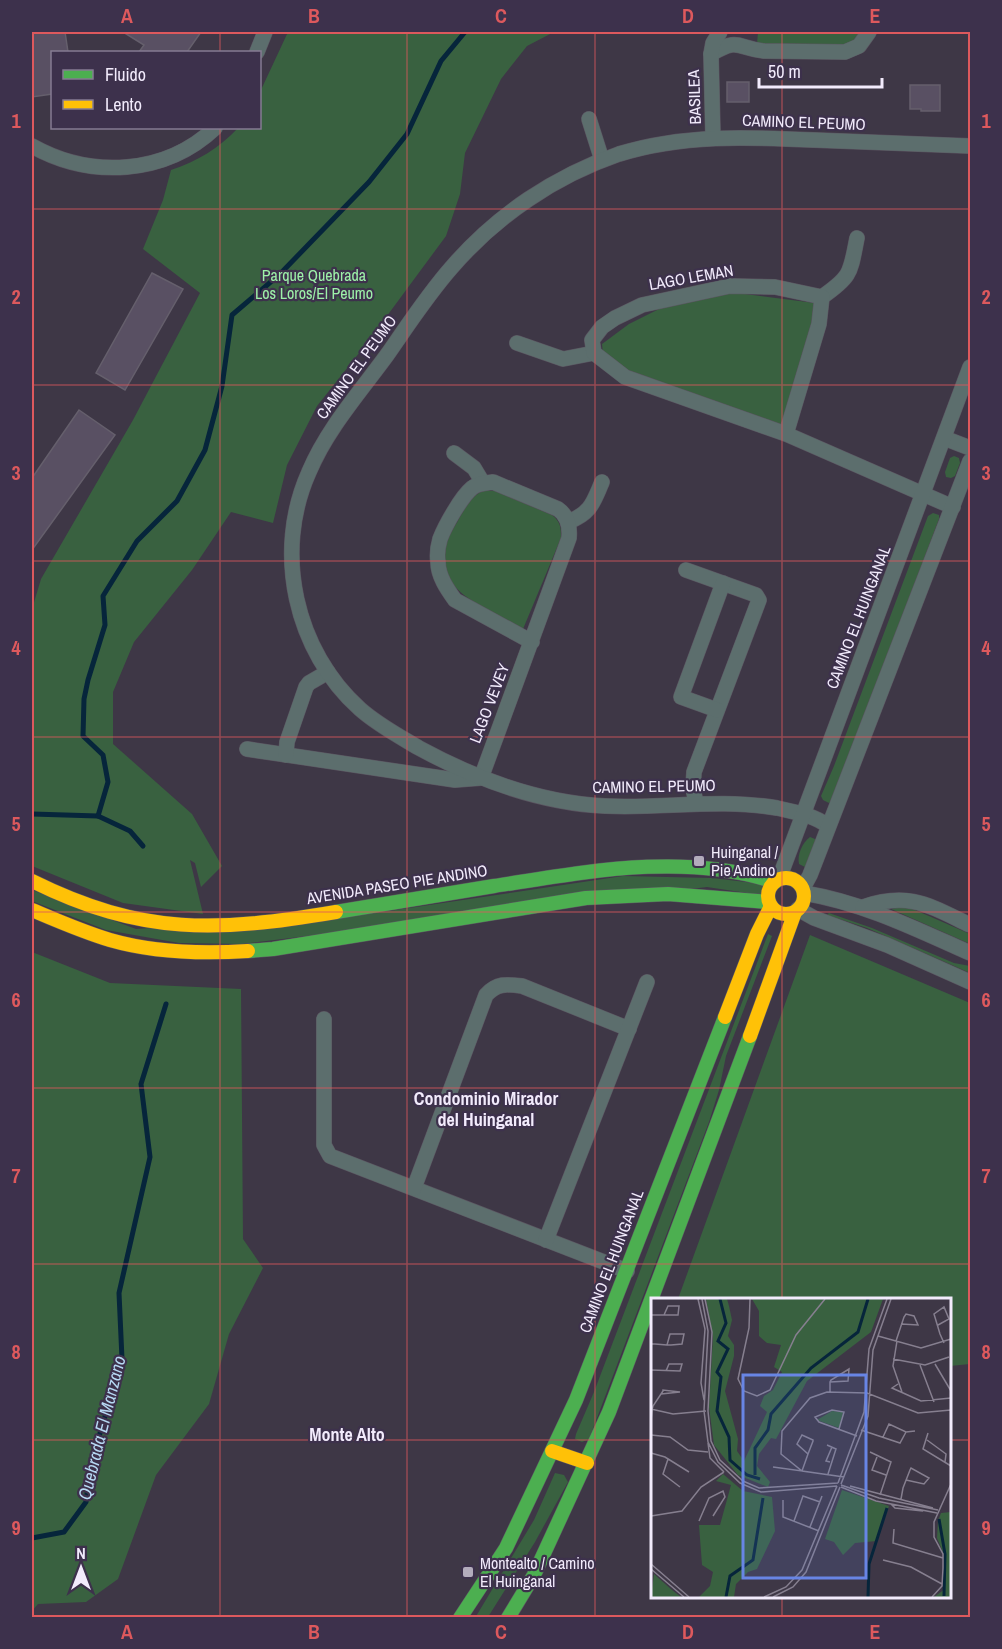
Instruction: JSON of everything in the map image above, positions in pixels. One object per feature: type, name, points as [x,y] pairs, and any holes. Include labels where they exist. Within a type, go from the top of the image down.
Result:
[{"type":"street","points":[[257,51],[265,32]]},
{"type":"street","name":"BASILEA","points":[[713,138],[711,54],[713,44],[720,32]]},
{"type":"street","name":"BASILEA","points":[[711,54],[731,44],[741,44],[753,50],[764,51],[844,52],[859,46],[869,32]]},
{"type":"street","points":[[589,119],[602,160]]},
{"type":"street","points":[[32,146],[82,166],[129,168],[170,157],[199,141],[214,129]]},
{"type":"street","name":"CAMINO EL PEUMO","points":[[828,826],[803,813],[747,804],[696,803],[628,806],[581,804],[530,794],[481,778],[431,754],[378,723],[349,698],[328,672],[303,620],[297,600],[291,558],[296,508],[316,457],[335,426],[436,287],[482,235],[523,203],[563,178],[602,160],[654,146],[713,138],[970,146]]},
{"type":"street","points":[[786,434],[819,324],[822,297],[842,283],[846,277],[858,237]]},
{"type":"street","name":"LAGO LEMAN","points":[[594,353],[592,340],[602,327],[642,305],[669,297],[730,286],[775,287],[822,297]]},
{"type":"street","points":[[517,343],[563,359],[594,353],[625,377],[786,434],[953,507]]},
{"type":"street","name":"CAMINO EL HUINGANAL","points":[[777,881],[970,367]]},
{"type":"street","points":[[944,438],[970,448]]},
{"type":"street","points":[[454,453],[474,468],[483,483]]},
{"type":"street","points":[[652,1298],[797,911],[803,902],[803,891],[970,461]]},
{"type":"street","points":[[532,642],[455,600],[447,589],[437,564],[439,541],[465,495],[473,487],[483,483],[494,482],[558,509],[564,513],[568,522],[584,515],[589,510],[602,482]]},
{"type":"street","name":"LAGO VEVEY","points":[[481,778],[569,538],[568,522]]},
{"type":"street","points":[[686,570],[756,595],[759,600],[694,772],[693,788],[696,803]]},
{"type":"street","points":[[717,710],[681,697],[723,583]]},
{"type":"street","points":[[286,755],[287,742],[306,687],[309,682],[328,672]]},
{"type":"street","name":"CAMINO EL PEUMO","points":[[247,749],[454,780],[481,778]]},
{"type":"street","name":"AVENIDA PASEO PIE ANDINO","points":[[32,880],[64,897],[108,913],[156,923],[208,927],[273,922],[550,877],[617,869],[710,870],[777,881]]},
{"type":"street","points":[[970,953],[863,907],[803,891],[793,879],[777,881],[768,893],[770,904],[779,913],[797,911],[887,945],[970,982]]},
{"type":"street","points":[[32,910],[85,933],[113,941],[176,952],[212,953],[273,948],[586,898],[668,894],[770,904]]},
{"type":"street","points":[[863,907],[891,899],[912,900],[970,924]]},
{"type":"street","name":"CAMINO EL HUINGANAL","points":[[460,1617],[506,1548],[576,1400],[770,904]]},
{"type":"street","points":[[546,1240],[647,982]]},
{"type":"street","points":[[414,1188],[486,995],[494,987],[509,984],[522,986],[629,1029]]},
{"type":"street","points":[[324,1019],[324,1145],[330,1156],[627,1271]]},
{"type":"street","points":[[508,1617],[534,1575],[587,1463],[651,1301]]},
{"type":"street","points":[[552,1451],[587,1463]]},
{"type":"green space","name":"Parque Quebrada Los Loros/El Peumo","points":[[288,32],[554,32],[527,46],[501,79],[465,153],[460,194],[446,236],[317,406],[287,465],[273,523],[231,512],[192,570],[134,642],[113,692],[113,744],[192,814],[222,866],[201,887],[195,863],[190,860],[203,914],[123,903],[32,866],[32,609],[41,579],[133,420],[200,293],[143,249],[163,200],[171,170],[208,153],[237,129],[261,129],[261,90]]},
{"type":"green space","points":[[758,32],[861,32],[852,42],[840,48],[757,44]]},
{"type":"green space","points":[[730,292],[815,303],[813,323],[782,426],[604,365],[602,344],[629,324],[671,303]]},
{"type":"green space","points":[[954,456],[959,458],[960,463],[955,476],[946,477],[945,472],[950,458]]},
{"type":"green space","points":[[485,490],[496,491],[552,515],[560,525],[561,538],[523,629],[488,611],[458,590],[448,577],[444,563],[446,545],[456,524],[471,500]]},
{"type":"green space","points":[[933,513],[939,515],[939,519],[833,800],[829,803],[821,796],[928,516]]},
{"type":"green space","points":[[810,837],[815,839],[816,843],[805,867],[799,864],[799,853]]},
{"type":"green space","points":[[623,876],[712,878],[763,884],[765,891],[760,895],[707,887],[242,944],[179,943],[106,930],[32,901],[32,890],[136,929],[382,912]]},
{"type":"green space","points":[[906,906],[970,934],[970,944],[891,909]]},
{"type":"green space","points":[[829,913],[872,928],[954,963],[970,966],[970,973],[867,928],[827,915]]},
{"type":"green space","points":[[768,934],[772,936],[726,1056],[709,1122],[589,1439],[582,1442],[575,1439],[576,1434]]},
{"type":"green space","points":[[810,935],[970,1003],[970,1364],[951,1366],[951,1298],[678,1298]]},
{"type":"green space","points":[[32,952],[110,983],[241,989],[243,1239],[263,1268],[229,1334],[209,1404],[156,1475],[118,1579],[86,1602],[38,1604],[32,1611]]},
{"type":"green space","points":[[555,1473],[564,1475],[568,1482],[535,1542],[488,1617],[475,1618],[534,1520]]},
{"type":"building","points":[[32,32],[65,32],[68,51],[51,51],[51,94],[32,97]]},
{"type":"building","points":[[123,32],[201,32],[188,51],[140,51],[144,45]]},
{"type":"building","points":[[727,82],[749,82],[749,102],[727,102]]},
{"type":"building","points":[[910,85],[940,85],[940,111],[910,109]]},
{"type":"building","points":[[152,273],[183,289],[125,390],[96,373]]},
{"type":"building","points":[[79,410],[115,435],[32,550],[32,478]]},
{"type":"waterway","points":[[98,816],[108,782],[103,755],[83,736],[84,699],[105,625],[103,596],[137,541],[177,501],[205,450],[222,386],[232,315],[280,274],[369,182],[407,134],[441,61],[465,32]]},
{"type":"waterway","name":"Quebrada El Manzano","points":[[32,814],[98,816],[130,831],[143,846]]},
{"type":"waterway","name":"Quebrada El Manzano","points":[[32,1538],[64,1532],[86,1502],[90,1467],[122,1359],[119,1293],[150,1157],[141,1084],[166,1004]]},
{"type":"traffic: fast","points":[[336,912],[564,875],[635,867],[706,868],[741,873],[775,882]]},
{"type":"traffic: fast","points":[[248,951],[273,949],[586,898],[668,894],[769,902]]},
{"type":"traffic: fast","points":[[460,1618],[506,1548],[576,1400],[725,1017]]},
{"type":"traffic: fast","points":[[652,1298],[750,1036]]},
{"type":"traffic: fast","points":[[508,1618],[534,1575],[609,1412],[651,1300]]},
{"type":"traffic: slow","points":[[786,878],[799,883],[804,896],[799,909],[786,914],[773,909],[768,896],[773,883],[786,878]]},
{"type":"traffic: slow","points":[[32,881],[72,899],[110,912],[181,925],[254,923],[336,912]]},
{"type":"traffic: slow","points":[[725,1017],[757,934],[771,906]]},
{"type":"traffic: slow","points":[[32,910],[100,937],[144,948],[196,952],[248,951]]},
{"type":"traffic: slow","points":[[750,1036],[795,912]]},
{"type":"traffic: slow","points":[[552,1451],[587,1463]]},
{"type":"place","name":"Huinganal / Pie Andino","points":[[699,861]]},
{"type":"place","name":"Montealto / Camino El Huinganal","points":[[468,1572]]},
{"type":"district","name":"Condominio Mirador del Huinganal","points":[[486,1109]]},
{"type":"district","name":"Monte Alto","points":[[347,1435]]}]
